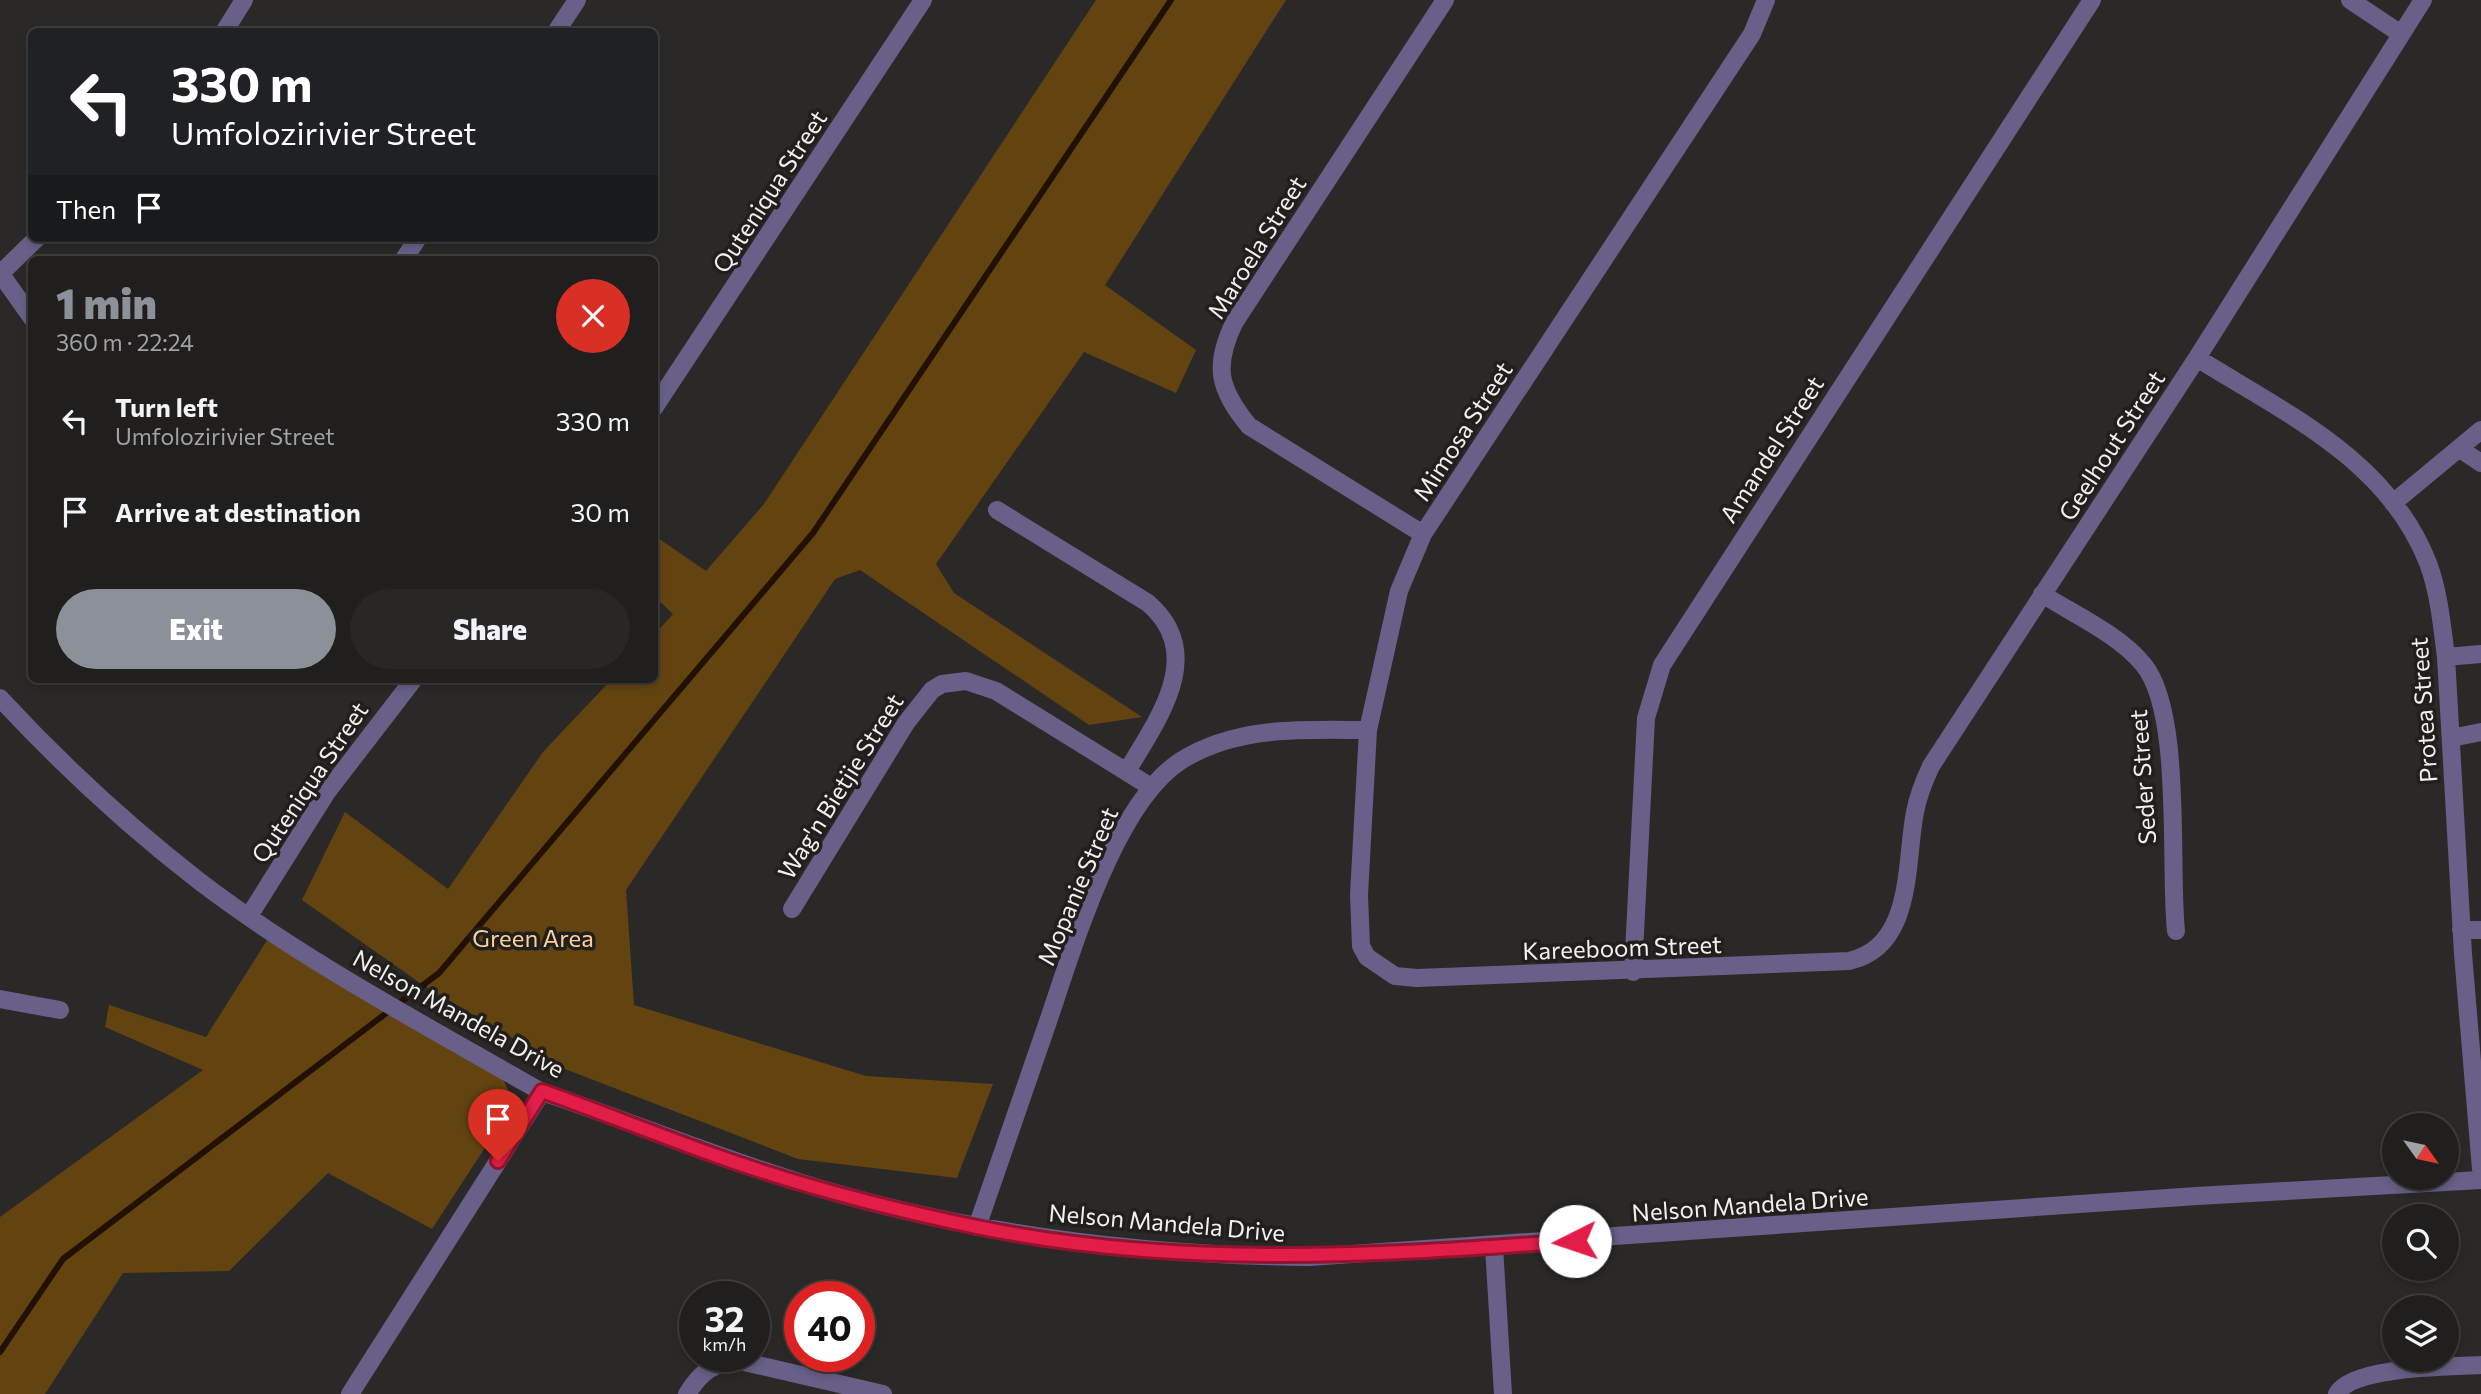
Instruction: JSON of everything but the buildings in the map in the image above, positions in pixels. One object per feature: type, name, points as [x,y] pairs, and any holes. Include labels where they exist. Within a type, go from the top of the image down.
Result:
[{"type":"street","points":[[226,28],[244,0]]},
{"type":"street","points":[[559,28],[577,0]]},
{"type":"street","name":"Quteniqua Street","points":[[658,402],[923,0]]},
{"type":"street","name":"Maroela Street","points":[[1423,534],[1249,426],[1233,406],[1224,388],[1221,373],[1225,342],[1234,323],[1445,0]]},
{"type":"street","name":"Mimosa Street","points":[[1361,946],[1359,895],[1368,730],[1399,591],[1423,534],[1752,34],[1766,0]]},
{"type":"street","name":"Amandel Street","points":[[1633,972],[1646,718],[1662,665],[2092,0]]},
{"type":"street","points":[[2350,0],[2401,34]]},
{"type":"street","name":"Geelhout Street","points":[[1889,936],[1902,903],[1915,810],[1931,766],[2197,358],[2423,0]]},
{"type":"street","points":[[28,312],[0,274],[33,242]]},
{"type":"street","name":"Protea Street","points":[[2197,358],[2330,441],[2357,461],[2393,503],[2414,534],[2428,564],[2441,615],[2446,657],[2461,930],[2474,1014],[2481,1169]]},
{"type":"street","points":[[2393,503],[2481,430]]},
{"type":"street","points":[[2460,449],[2481,464]]},
{"type":"street","points":[[997,510],[1148,603],[1161,615],[1169,628],[1175,656],[1173,683],[1164,708],[1127,771]]},
{"type":"street","name":"Seder Street","points":[[2042,594],[2129,651],[2142,663],[2160,690],[2169,747],[2176,931]]},
{"type":"street","points":[[2446,657],[2481,654]]},
{"type":"street","name":"Wag'n Bietjie Street","points":[[792,909],[906,723],[921,702],[942,684],[966,681],[996,691],[1151,787]]},
{"type":"street","name":"Quteniqua Street","points":[[249,916],[327,792],[411,683]]},
{"type":"street","name":"Nelson Mandela Drive","points":[[0,698],[123,818],[199,881],[354,983],[542,1091],[718,1156],[804,1184],[978,1227],[1139,1250],[1227,1256],[1309,1257],[1493,1247],[2183,1197],[2481,1180]]},
{"type":"street","name":"Mopanie Street","points":[[978,1227],[1084,918],[1131,816],[1151,787],[1183,759],[1249,733],[1368,730]]},
{"type":"street","points":[[2451,738],[2481,732]]},
{"type":"street","points":[[2461,930],[2481,930]]},
{"type":"street","name":"Kareeboom Street","points":[[1361,946],[1367,957],[1378,967],[1395,976],[1417,978],[1633,972],[1849,961],[1864,958],[1889,936]]},
{"type":"street","points":[[0,999],[60,1010]]},
{"type":"street","points":[[350,1394],[542,1091]]},
{"type":"street","points":[[1493,1247],[1503,1394]]},
{"type":"street","points":[[687,1394],[707,1368],[723,1362],[740,1361],[883,1394]]},
{"type":"street","points":[[2338,1392],[2376,1374],[2481,1365]]},
{"type":"green space","name":"Green Area","points":[[1096,0],[1286,0],[1105,285],[1196,350],[1176,393],[1084,352],[936,564],[954,593],[1142,717],[1089,725],[860,570],[835,579],[626,890],[634,1005],[866,1076],[993,1084],[957,1178],[798,1159],[565,1069],[423,985],[302,900],[345,812],[448,889],[543,752],[608,683],[658,683],[658,631],[673,614],[658,600],[658,538],[706,571],[764,504]]},
{"type":"green space","points":[[271,934],[503,1079],[514,1103],[432,1229],[328,1173],[229,1271],[123,1273],[45,1394],[0,1394],[0,1217],[203,1070],[105,1027],[109,1005],[206,1037]]},
{"type":"waterway","points":[[0,1352],[63,1259],[439,973],[813,533],[1171,0]]},
{"type":"route","points":[[498,1161],[542,1091],[718,1156],[804,1184],[995,1230],[1139,1250],[1227,1256],[1309,1257],[1575,1241]]}]
